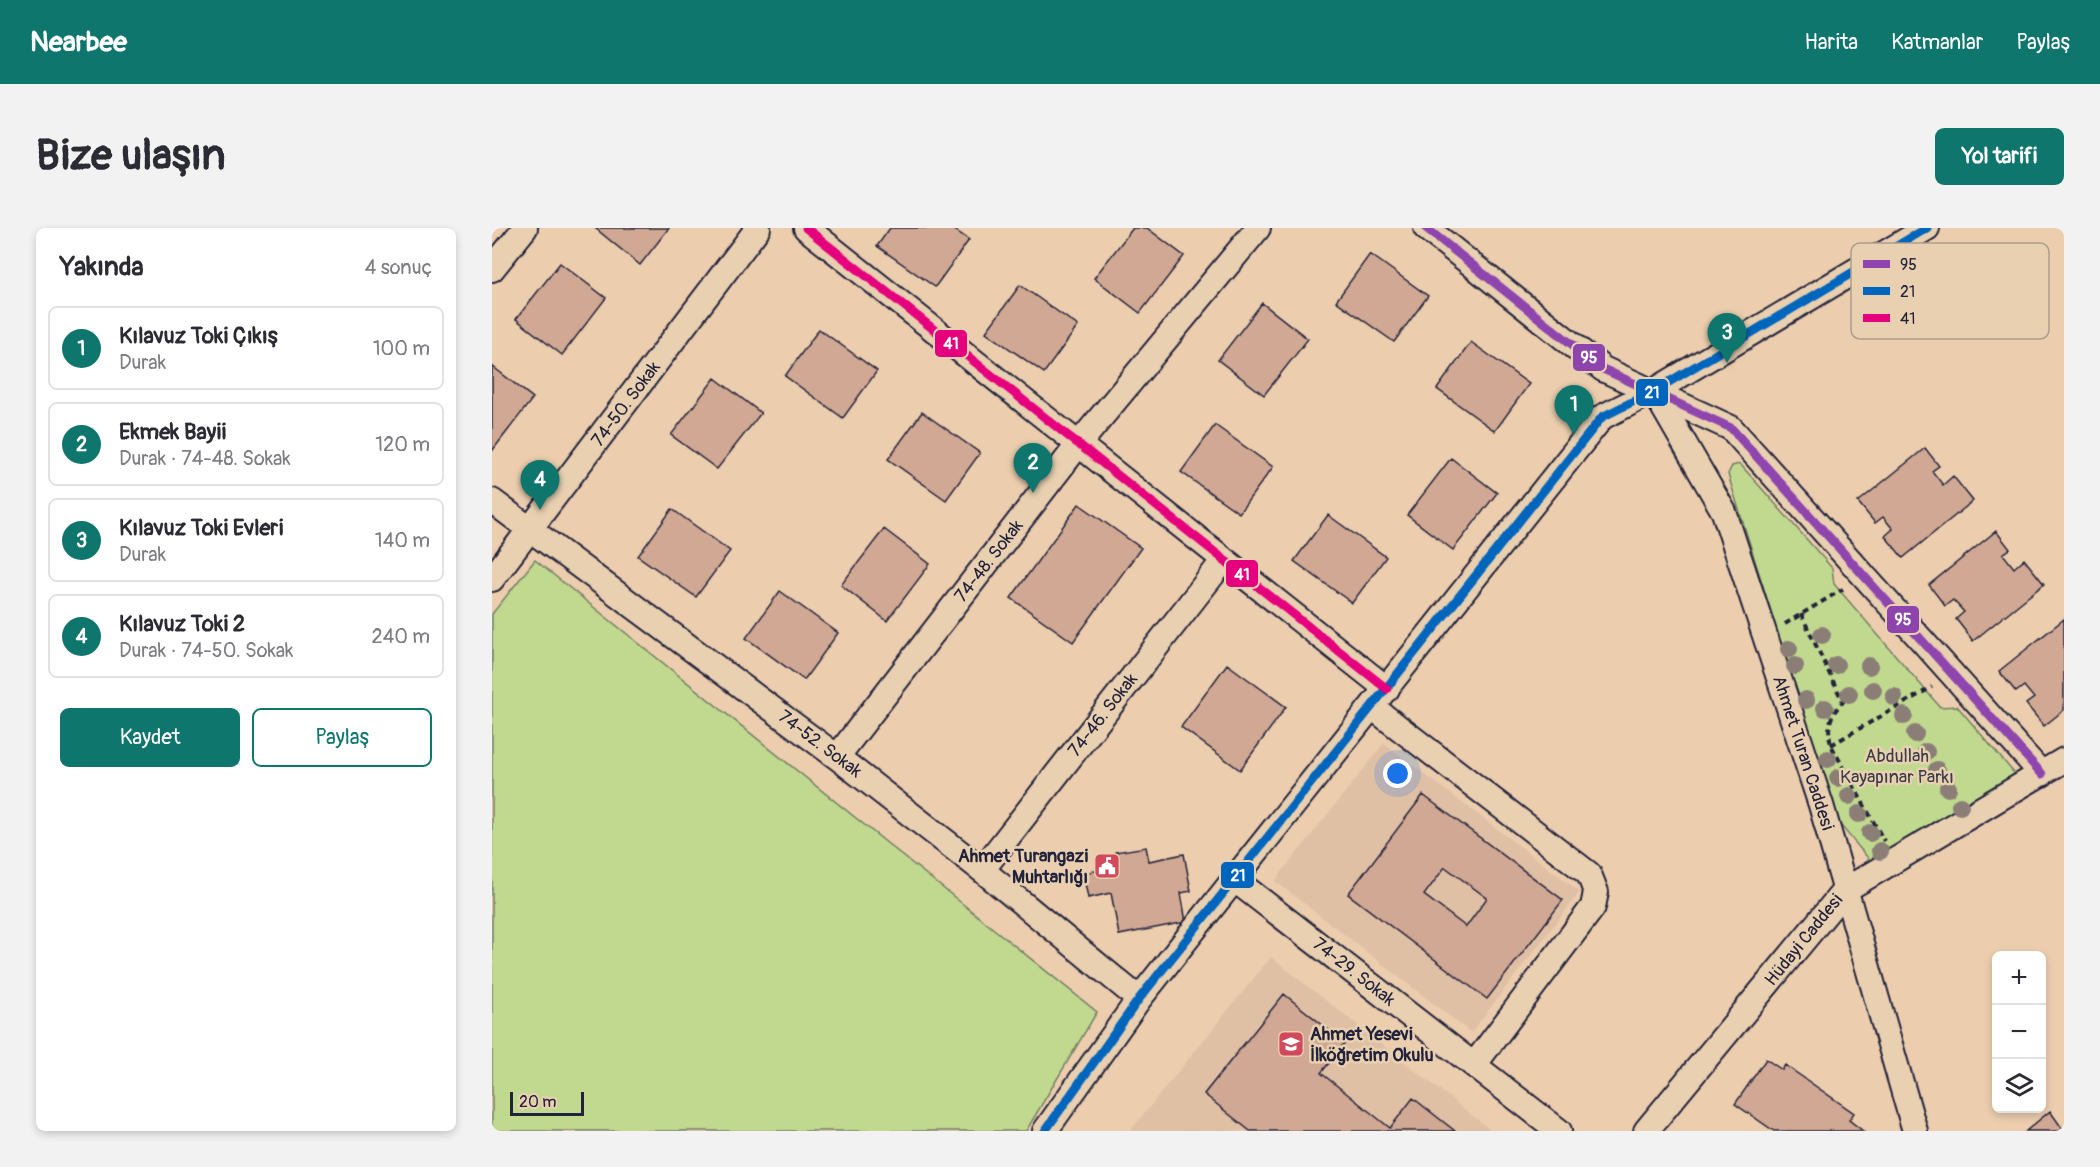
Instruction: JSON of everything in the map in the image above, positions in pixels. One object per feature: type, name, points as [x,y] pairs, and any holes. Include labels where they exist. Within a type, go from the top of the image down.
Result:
[{"type":"street","points":[[492,269],[525,228]]},
{"type":"street","name":"74-50. Sokak","points":[[492,579],[758,228]]},
{"type":"street","points":[[806,228],[1224,560],[1379,698],[1588,874],[1595,885],[1593,907],[1474,1065]]},
{"type":"street","name":"74-48. Sokak","points":[[837,757],[1078,445],[1258,228]]},
{"type":"street","points":[[1426,228],[1602,369],[1731,428],[2042,774]]},
{"type":"street","points":[[1903,243],[1928,228]]},
{"type":"street","points":[[1045,1131],[1139,999],[1602,417],[1654,391],[1851,274]]},
{"type":"street","name":"Ahmet Turan Caddesi","points":[[1654,391],[1724,512],[1821,805],[1915,1131]]},
{"type":"street","name":"74-52. Sokak","points":[[492,501],[837,757],[982,870],[1139,999]]},
{"type":"street","name":"74-46. Sokak","points":[[982,870],[1224,560]]},
{"type":"street","name":"Hüdayi Caddesi","points":[[1646,1131],[1845,890],[2064,760]]},
{"type":"street","name":"74-29. Sokak","points":[[1234,880],[1559,1131]]},
{"type":"path","points":[[1764,635],[1864,575]]},
{"type":"path","points":[[1801,614],[1843,702],[1835,710],[1830,721],[1828,732],[1831,746],[1895,861]]},
{"type":"path","points":[[1831,746],[1953,675]]},
{"type":"shaded area","points":[[1384,743],[1580,892],[1471,1033],[1275,881]]},
{"type":"shaded area","name":"Ahmet Yesevi İlköğretim Okulu","points":[[1271,957],[1492,1131],[1130,1131]]},
{"type":"green space","name":"Abdullah Kayapınar Parkı","points":[[1740,464],[1832,568],[1834,584],[1940,707],[1957,706],[2020,780],[1873,864],[1837,821],[1728,474],[1732,466]]},
{"type":"green space","points":[[535,560],[1097,1012],[1026,1131],[492,1131],[492,614]]},
{"type":"building","points":[[595,228],[669,228],[640,265]]},
{"type":"building","points":[[890,228],[952,228],[969,240],[935,287],[877,246]]},
{"type":"building","points":[[1133,228],[1147,228],[1184,256],[1140,313],[1094,278]]},
{"type":"building","points":[[1370,254],[1428,296],[1394,342],[1336,301]]},
{"type":"building","points":[[560,263],[606,298],[562,355],[516,319]]},
{"type":"building","points":[[1020,285],[1078,326],[1044,373],[986,332]]},
{"type":"building","points":[[1262,303],[1308,339],[1264,395],[1218,360]]},
{"type":"building","points":[[819,329],[877,371],[843,418],[785,376]]},
{"type":"building","points":[[1471,342],[1529,384],[1495,431],[1437,389]]},
{"type":"building","points":[[492,366],[533,398],[492,451]]},
{"type":"building","points":[[715,378],[761,413],[717,469],[671,435]]},
{"type":"building","points":[[922,412],[980,453],[946,500],[888,459]]},
{"type":"building","points":[[1215,425],[1273,467],[1239,513],[1181,472]]},
{"type":"building","points":[[1925,448],[1939,466],[1932,471],[1943,485],[1953,476],[1973,501],[1903,558],[1885,536],[1893,529],[1883,517],[1875,523],[1858,502]]},
{"type":"building","points":[[1451,458],[1497,493],[1453,550],[1407,515]]},
{"type":"building","points":[[1079,504],[1141,548],[1073,642],[1011,598]]},
{"type":"building","points":[[672,509],[730,551],[696,597],[638,556]]},
{"type":"building","points":[[1328,515],[1386,557],[1352,603],[1294,561]]},
{"type":"building","points":[[884,529],[930,564],[887,621],[841,585]]},
{"type":"building","points":[[1996,531],[2010,549],[2003,554],[2014,568],[2024,559],[2044,584],[1973,641],[1956,619],[1964,612],[1953,600],[1945,606],[1929,585]]},
{"type":"building","points":[[780,591],[838,633],[804,680],[746,638]]},
{"type":"building","points":[[2064,619],[2064,710],[2044,726],[2026,704],[2034,698],[2024,686],[2016,692],[1999,671]]},
{"type":"building","points":[[1227,664],[1286,707],[1240,770],[1181,727]]},
{"type":"building","points":[[1423,795],[1563,900],[1487,999],[1348,894]],"holes":[[[1445,867],[1487,898],[1466,927],[1424,895]]]},
{"type":"building","points":[[1146,847],[1149,861],[1184,854],[1191,891],[1181,893],[1186,922],[1119,935],[1111,893],[1088,898],[1083,873],[1118,867],[1115,852]]},
{"type":"building","points":[[1284,994],[1345,1043],[1321,1073],[1390,1128],[1413,1098],[1455,1131],[1250,1131],[1204,1094]]},
{"type":"building","points":[[1766,1059],[1782,1070],[1785,1065],[1854,1113],[1849,1120],[1863,1131],[1774,1131],[1735,1104]]},
{"type":"building","points":[[2050,1111],[2064,1131],[2026,1131]]},
{"type":"transit line","name":"41","points":[[806,228],[1387,689]]},
{"type":"transit line","name":"95","points":[[1426,228],[1603,369],[1731,428],[2042,774]]},
{"type":"transit line","name":"21","points":[[1902,243],[1927,228]]},
{"type":"transit line","name":"21","points":[[1045,1131],[1139,999],[1602,417],[1654,391],[1851,273]]},
{"type":"place","name":"Kılavuz Toki Evleri","points":[[1727,363]]},
{"type":"place","name":"Kılavuz Toki Çıkış","points":[[1574,435]]},
{"type":"place","name":"Ekmek Bayii","points":[[1033,493]]},
{"type":"place","name":"Kılavuz Toki 2","points":[[540,510]]},
{"type":"place","name":"Ahmet Turangazi Muhtarlığı","points":[[1107,866]]},
{"type":"place","name":"Ahmet Yesevi İlköğretim Okulu","points":[[1291,1044]]}]
